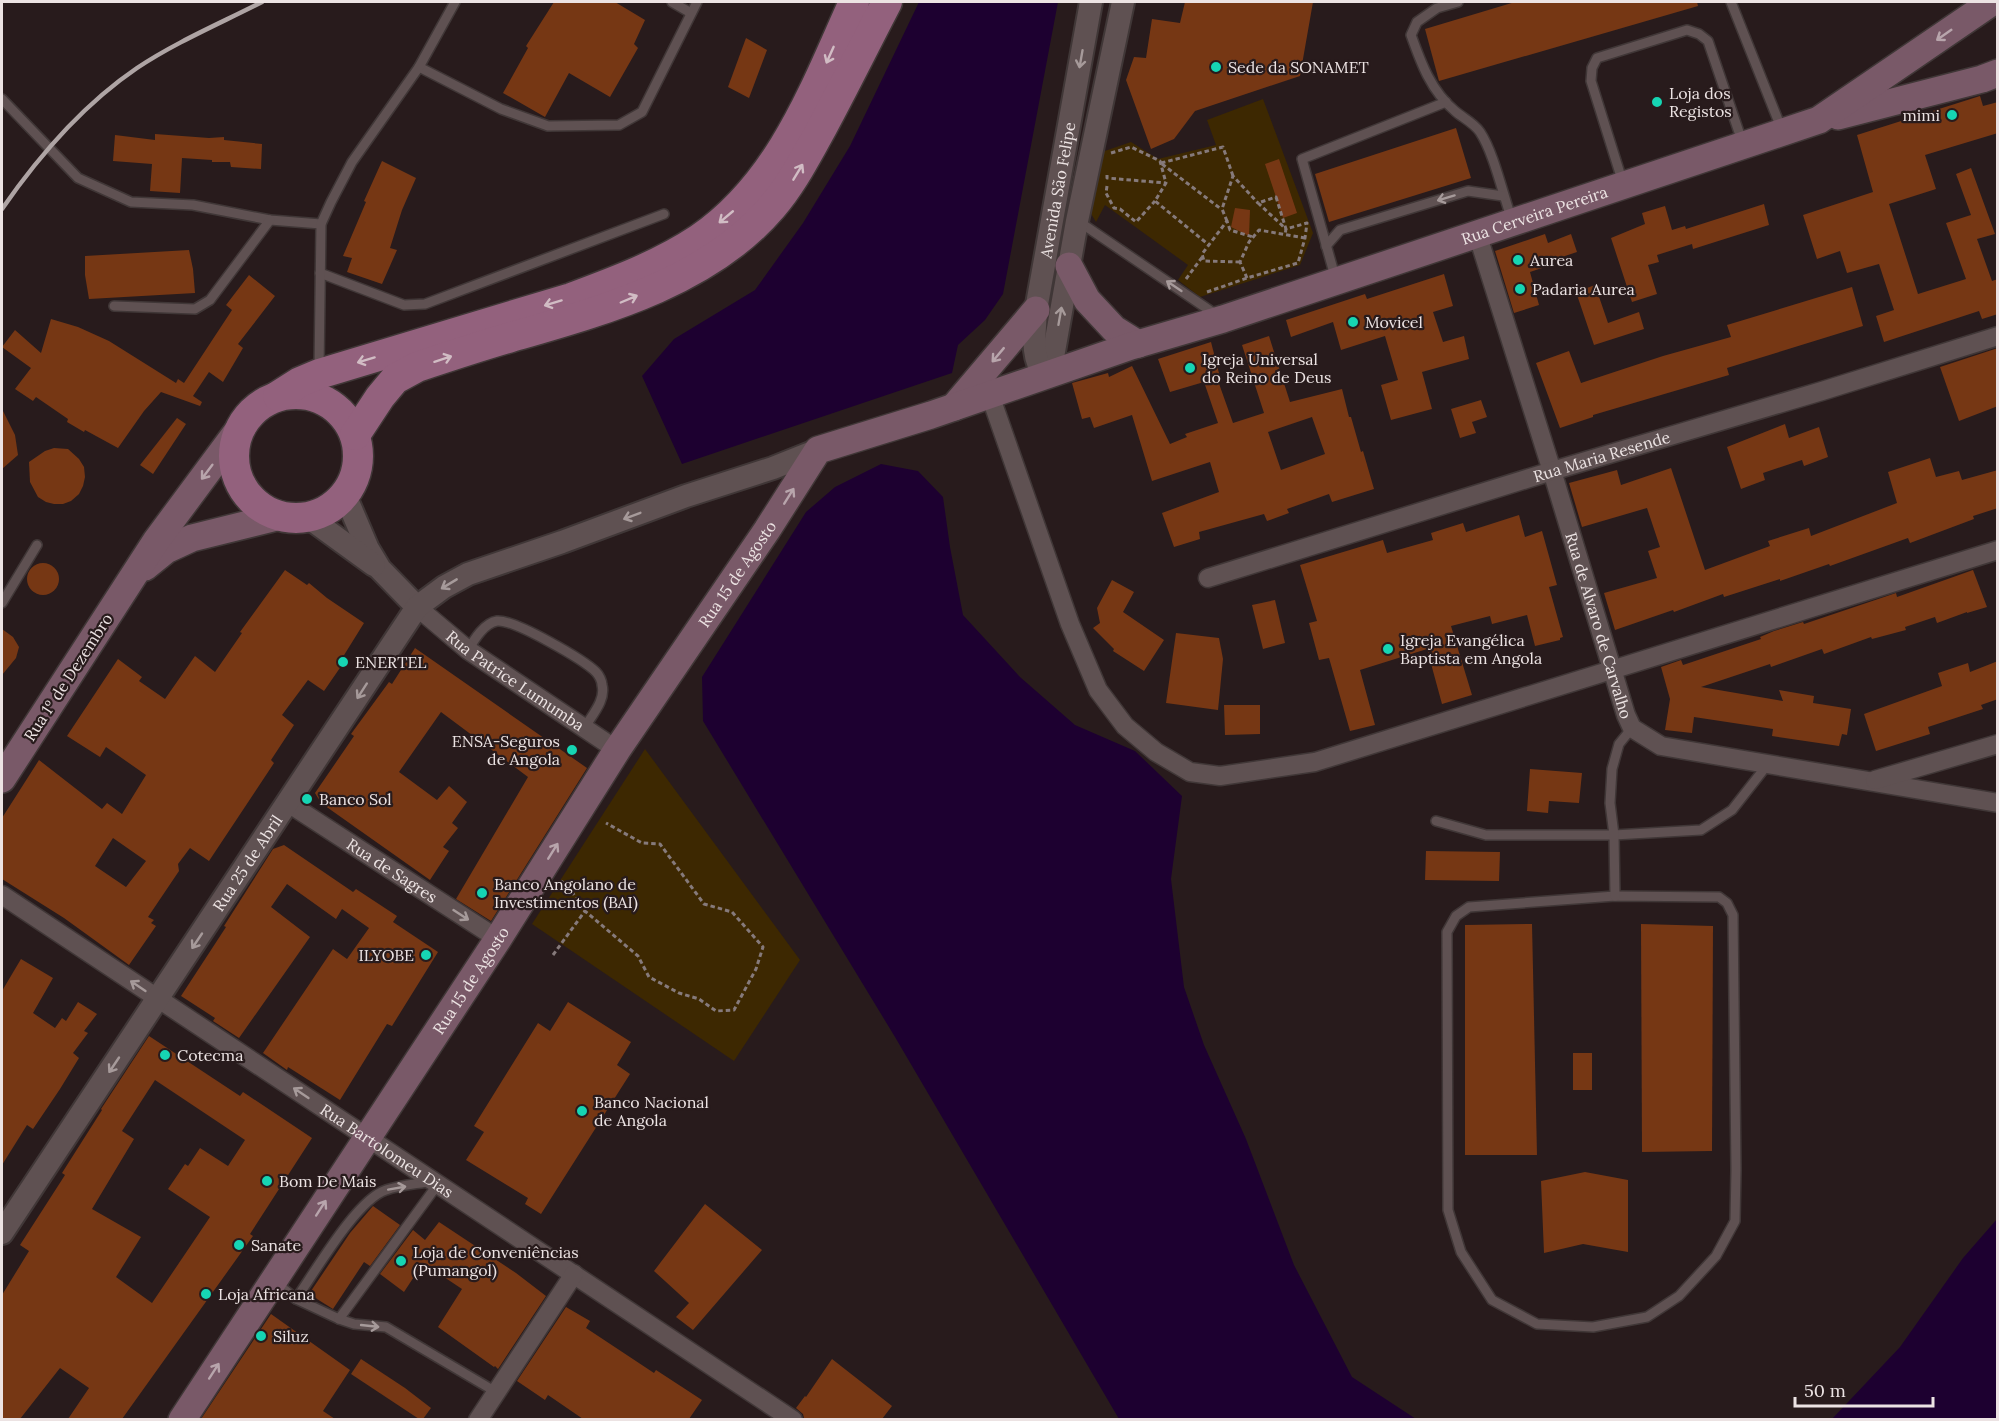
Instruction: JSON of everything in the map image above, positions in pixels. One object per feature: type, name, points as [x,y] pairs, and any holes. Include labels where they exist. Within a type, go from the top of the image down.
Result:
[{"type":"main road","points":[[278,396],[293,393],[313,396],[331,404],[345,418],[355,435],[358,460],[352,484],[345,495],[328,509],[295,517],[264,509],[249,496],[239,480],[234,462],[235,443],[250,413],[261,404],[319,374],[571,298],[612,283],[665,259],[699,239],[755,190],[777,160],[809,104],[854,2]]},
{"type":"main road","points":[[355,435],[380,397],[395,380],[417,368],[618,303],[675,279],[710,260],[746,236],[796,176],[887,2]]},
{"type":"main road","name":"Rua Cerveira Pereira","points":[[818,450],[1820,120],[1992,2]]},
{"type":"main road","points":[[1820,120],[1998,73]]},
{"type":"main road","points":[[1069,266],[1087,300],[1114,329],[1138,344]]},
{"type":"main road","points":[[951,408],[1036,310]]},
{"type":"main road","name":"Rua 1º de Dezembro","points":[[2,779],[156,541],[242,425]]},
{"type":"main road","name":"Rua 15 de Agosto","points":[[182,1419],[498,939],[617,750],[767,530],[818,450]]},
{"type":"main road","name":"Rua 1º de Dezembro","points":[[135,575],[166,550],[192,538],[295,517]]},
{"type":"street","name":"Avenida São Felipe","points":[[1047,375],[1037,365],[1034,350],[1036,310],[1091,2]]},
{"type":"street","name":"Avenida São Felipe","points":[[1047,375],[1123,2]]},
{"type":"street","name":"Rua de Alvaro de Carvalho","points":[[1477,233],[1626,715],[1632,728],[1661,746],[1998,802]]},
{"type":"street","name":"Rua Maria Resende","points":[[1208,578],[1998,336]]},
{"type":"street","points":[[990,395],[1070,624],[1098,690],[1125,726],[1156,752],[1191,772],[1220,776],[1315,762],[1998,550]]},
{"type":"street","points":[[345,495],[368,549],[380,569],[417,607],[444,587],[468,574],[686,496],[773,468],[818,450]]},
{"type":"street","points":[[295,517],[380,569]]},
{"type":"street","name":"Rua Patrice Lumumba","points":[[417,607],[468,650],[617,750]]},
{"type":"street","name":"Rua 25 de Abril","points":[[2,1233],[417,607]]},
{"type":"street","points":[[1870,781],[1998,744]]},
{"type":"street","name":"Rua de Sagres","points":[[288,803],[498,939]]},
{"type":"street","name":"Rua Bartolomeu Dias","points":[[2,895],[574,1274],[769,1413],[793,1419]]},
{"type":"street","points":[[478,1419],[574,1274]]},
{"type":"lane","points":[[319,374],[321,224],[352,162],[419,67],[455,2]]},
{"type":"lane","points":[[672,2],[691,13]]},
{"type":"lane","points":[[419,67],[501,109],[548,126],[619,125],[642,112],[697,2]]},
{"type":"lane","points":[[1458,2],[1437,8],[1417,22],[1411,35],[1423,70],[1437,92],[1455,111],[1478,129],[1485,141],[1512,222]]},
{"type":"lane","points":[[1731,2],[1782,133]]},
{"type":"lane","points":[[1623,185],[1591,81],[1592,68],[1598,58],[1687,30],[1699,34],[1708,41],[1744,146]]},
{"type":"lane","points":[[2,99],[78,178],[131,202],[193,205],[270,220],[321,224]]},
{"type":"lane","points":[[1336,280],[1302,159],[1446,102]]},
{"type":"lane","points":[[1326,246],[1340,230],[1468,191],[1503,196]]},
{"type":"lane","points":[[320,273],[405,305],[425,304],[664,214]]},
{"type":"lane","points":[[114,306],[195,309],[210,300],[270,220]]},
{"type":"lane","points":[[1077,221],[1223,318]]},
{"type":"lane","points":[[2,603],[37,544]]},
{"type":"lane","points":[[468,650],[483,629],[497,621],[516,625],[544,639],[598,673],[603,686],[599,705],[585,727]]},
{"type":"lane","points":[[1615,896],[1614,835],[1610,803],[1612,769],[1619,744],[1632,728]]},
{"type":"lane","points":[[1436,821],[1486,835],[1614,835],[1701,830],[1732,810],[1768,764]]},
{"type":"lane","points":[[1615,896],[1719,897],[1727,903],[1733,915],[1735,1221],[1716,1256],[1679,1296],[1647,1317],[1593,1327],[1537,1324],[1492,1300],[1461,1252],[1448,1210],[1447,932],[1456,916],[1469,907],[1615,896]]},
{"type":"lane","points":[[296,1299],[353,1217],[369,1199],[385,1190],[435,1183]]},
{"type":"lane","points":[[339,1319],[435,1183]]},
{"type":"lane","points":[[273,1280],[296,1299],[339,1319],[354,1324],[386,1327],[496,1392]]},
{"type":"path","points":[[1108,153],[1131,147],[1161,163],[1222,209],[1230,230],[1253,237]]},
{"type":"path","points":[[1161,163],[1223,147],[1233,176],[1286,229]]},
{"type":"path","points":[[1108,170],[1106,193],[1114,208],[1120,209],[1136,222],[1155,201],[1166,183],[1161,163]]},
{"type":"path","points":[[1222,209],[1233,176]]},
{"type":"path","points":[[1107,178],[1166,183]]},
{"type":"path","points":[[1258,203],[1276,197],[1286,229],[1285,235]]},
{"type":"path","points":[[1155,201],[1209,245]]},
{"type":"path","points":[[1186,280],[1227,221]]},
{"type":"path","points":[[1199,295],[1298,263],[1305,238],[1306,224],[1286,229]]},
{"type":"path","points":[[1247,278],[1240,262],[1249,242],[1259,230],[1305,238]]},
{"type":"path","points":[[1203,256],[1204,261],[1240,262]]},
{"type":"path","points":[[541,870],[568,886],[585,911],[638,956],[648,977],[679,993],[699,999],[716,1011],[734,1010],[756,969],[763,946],[732,912],[704,904],[660,844],[642,843],[606,823]]},
{"type":"path","points":[[553,955],[585,911]]},
{"type":"shaded area","points":[[919,2],[1058,2],[1003,294],[985,320],[958,345],[952,373],[682,464],[642,376],[674,339],[755,290],[803,223],[850,146]]},
{"type":"shaded area","points":[[1263,99],[1313,233],[1300,265],[1200,297],[1178,280],[1188,265],[1105,205],[1096,222],[1090,212],[1099,153],[1131,142],[1158,159],[1216,145],[1207,120]]},
{"type":"shaded area","points":[[881,464],[918,471],[943,497],[963,615],[1020,677],[1075,725],[1135,751],[1182,796],[1171,879],[1184,987],[1204,1045],[1246,1139],[1294,1265],[1352,1377],[1416,1419],[1119,1419],[895,1037],[703,721],[702,677],[806,512],[835,487]]},
{"type":"shaded area","points":[[645,749],[800,960],[734,1061],[532,924]]},
{"type":"shaded area","points":[[1997,1219],[1997,1419],[1832,1419],[1900,1347],[1963,1258]]},
{"type":"building","points":[[554,2],[615,2],[645,20],[634,44],[638,48],[610,97],[569,73],[545,117],[503,93],[528,48],[526,46]]},
{"type":"building","name":"Sede da SONAMET","points":[[1185,2],[1313,2],[1300,76],[1195,111],[1174,139],[1151,149],[1126,80],[1134,57],[1146,58],[1152,19],[1180,23]]},
{"type":"building","points":[[1515,2],[1697,2],[1698,6],[1439,81],[1425,29]]},
{"type":"building","points":[[746,38],[767,50],[749,98],[728,87]]},
{"type":"building","points":[[1980,96],[1983,106],[1998,102],[1998,133],[1925,155],[1936,189],[1889,204],[1918,294],[1966,279],[1946,223],[1971,215],[1956,174],[1971,168],[1995,234],[1977,239],[1992,281],[1998,279],[1998,314],[1982,319],[1979,311],[1884,342],[1876,316],[1894,310],[1879,264],[1847,273],[1840,251],[1817,259],[1803,215],[1873,192],[1857,135]]},
{"type":"building","points":[[1456,128],[1471,178],[1329,222],[1315,174]]},
{"type":"building","points":[[155,134],[224,137],[224,140],[262,144],[261,169],[231,167],[230,162],[182,158],[180,193],[150,191],[152,164],[113,161],[115,135],[155,140]]},
{"type":"building","points":[[1279,159],[1297,213],[1283,218],[1265,164]]},
{"type":"building","points":[[382,161],[416,178],[402,210],[390,248],[397,250],[382,284],[347,272],[352,258],[343,256]]},
{"type":"building","points":[[1764,204],[1769,225],[1693,249],[1692,244],[1657,255],[1659,262],[1648,265],[1657,294],[1632,302],[1611,238],[1645,224],[1642,213],[1665,206],[1672,230],[1685,226],[1686,229]]},
{"type":"building","points":[[1235,208],[1250,210],[1249,236],[1231,227]]},
{"type":"building","name":"Padaria Aurea","points":[[1545,234],[1548,243],[1571,234],[1577,252],[1553,260],[1554,264],[1530,272],[1539,305],[1514,313],[1495,251]]},
{"type":"building","points":[[189,250],[195,293],[89,299],[85,256]]},
{"type":"building","points":[[1444,274],[1453,306],[1433,312],[1443,342],[1464,336],[1469,359],[1422,372],[1432,409],[1391,420],[1381,385],[1398,380],[1385,336],[1341,350],[1333,322],[1291,337],[1286,320],[1365,294],[1367,299]]},
{"type":"building","points":[[249,275],[275,296],[238,344],[243,348],[223,382],[209,372],[193,396],[202,402],[200,406],[161,392],[144,411],[118,448],[67,422],[68,419],[36,397],[33,401],[15,389],[31,368],[2,347],[15,330],[41,353],[51,319],[78,327],[109,341],[176,383],[178,379],[184,383],[232,310],[226,305]]},
{"type":"building","points":[[1595,285],[1608,323],[1639,312],[1644,329],[1594,345],[1576,292]]},
{"type":"building","points":[[1852,287],[1863,326],[1727,368],[1729,375],[1593,415],[1593,417],[1560,428],[1536,363],[1569,351],[1581,383],[1731,337],[1727,325]]},
{"type":"building","points":[[1269,336],[1290,402],[1342,389],[1349,417],[1351,417],[1361,452],[1363,451],[1374,489],[1332,502],[1329,494],[1287,509],[1289,513],[1267,521],[1264,514],[1199,532],[1200,539],[1174,547],[1162,513],[1219,492],[1210,462],[1152,481],[1132,415],[1094,428],[1090,417],[1082,419],[1072,383],[1108,373],[1109,377],[1132,366],[1170,444],[1187,437],[1185,434],[1218,423],[1204,382],[1170,392],[1158,359],[1211,342],[1220,377],[1217,378],[1233,423],[1264,413],[1242,345]],"holes":[[[1312,417],[1325,454],[1281,470],[1268,432]]]},
{"type":"building","points":[[1998,348],[1998,406],[1959,421],[1940,367]]},
{"type":"building","points":[[1481,400],[1487,417],[1472,422],[1476,433],[1460,438],[1451,409]]},
{"type":"building","points":[[2,409],[15,435],[18,455],[2,469]]},
{"type":"building","points":[[177,418],[186,424],[153,474],[140,465]]},
{"type":"building","points":[[1785,424],[1789,438],[1819,427],[1828,457],[1804,466],[1802,460],[1763,473],[1765,480],[1741,489],[1727,447]]},
{"type":"building","points":[[54,448],[68,449],[84,467],[85,477],[79,494],[63,504],[46,502],[38,497],[30,482],[29,462]]},
{"type":"building","points":[[1930,458],[1936,477],[1959,471],[1962,480],[1998,470],[1998,508],[1973,516],[1974,519],[1910,543],[1908,538],[1830,566],[1829,564],[1724,597],[1723,594],[1615,630],[1604,593],[1657,578],[1648,551],[1660,547],[1647,508],[1582,527],[1569,483],[1617,470],[1621,485],[1671,468],[1705,570],[1770,546],[1768,541],[1809,528],[1811,536],[1897,503],[1888,472]]},
{"type":"building","points":[[1519,515],[1525,537],[1542,531],[1557,585],[1549,587],[1563,637],[1560,640],[1535,646],[1527,615],[1492,624],[1490,616],[1451,626],[1472,695],[1442,704],[1427,649],[1360,670],[1375,725],[1350,731],[1329,658],[1319,660],[1309,623],[1317,621],[1300,565],[1383,540],[1387,553],[1433,540],[1431,533],[1463,523],[1466,532]]},
{"type":"building","points":[[43,563],[54,568],[59,579],[54,590],[43,595],[32,590],[27,579],[32,568]]},
{"type":"building","points":[[285,570],[307,585],[309,583],[364,623],[341,660],[344,662],[324,691],[308,680],[282,715],[294,725],[271,760],[274,763],[209,861],[190,848],[178,864],[179,871],[148,917],[154,920],[151,923],[156,926],[129,965],[64,918],[2,879],[2,818],[39,760],[102,809],[107,803],[122,814],[146,775],[106,747],[100,757],[67,736],[118,659],[142,677],[139,681],[165,699],[195,656],[215,672],[242,633],[240,632]],"holes":[[[113,838],[146,861],[126,887],[95,866]]]},
{"type":"building","points":[[1973,570],[1987,607],[1937,623],[1935,617],[1905,627],[1906,630],[1872,639],[1871,637],[1824,654],[1822,649],[1771,667],[1770,664],[1701,687],[1783,701],[1779,690],[1814,696],[1813,703],[1851,709],[1847,735],[1842,734],[1839,746],[1772,736],[1773,729],[1694,717],[1692,733],[1665,730],[1670,699],[1661,667],[1681,660],[1683,665],[1761,639],[1760,637],[1774,631],[1803,622],[1804,624],[1896,593],[1897,597]]},
{"type":"building","points":[[1112,580],[1134,592],[1123,612],[1164,640],[1144,671],[1113,651],[1114,649],[1093,628],[1100,623],[1097,608]]},
{"type":"building","points":[[1275,600],[1285,643],[1263,649],[1252,605]]},
{"type":"building","points":[[2,629],[13,637],[19,647],[16,658],[2,675]]},
{"type":"building","points":[[1176,633],[1219,638],[1223,659],[1218,710],[1166,703]]},
{"type":"building","points":[[415,648],[587,768],[491,921],[456,899],[528,777],[441,712],[399,772],[437,800],[449,786],[467,802],[452,823],[458,828],[443,847],[449,851],[430,880],[321,803],[315,793],[354,736],[351,734],[389,682],[392,684]]},
{"type":"building","points":[[1998,661],[1998,699],[1981,705],[1983,709],[1928,727],[1930,734],[1876,751],[1864,714],[1942,686],[1938,673],[1968,663],[1970,672]]},
{"type":"building","points":[[1224,705],[1260,705],[1260,734],[1225,735]]},
{"type":"building","points":[[1530,769],[1582,773],[1579,803],[1549,801],[1548,813],[1527,811]]},
{"type":"building","points":[[284,845],[353,892],[356,889],[397,916],[393,922],[438,952],[392,1026],[387,1024],[340,1100],[288,1067],[287,1070],[263,1053],[333,949],[347,959],[369,928],[342,909],[336,919],[287,884],[271,907],[310,937],[239,1038],[213,1021],[215,1018],[181,996],[273,849]]},
{"type":"building","points":[[1426,851],[1500,852],[1499,881],[1425,880]]},
{"type":"building","points":[[1532,924],[1537,1155],[1465,1155],[1465,925]]},
{"type":"building","points":[[1641,924],[1713,926],[1712,1151],[1642,1152]]},
{"type":"building","points":[[21,959],[53,978],[33,1013],[55,1028],[62,1018],[66,1021],[78,1002],[97,1014],[84,1031],[88,1033],[73,1053],[79,1058],[60,1089],[33,1129],[27,1125],[2,1165],[2,991]]},
{"type":"building","points":[[568,1002],[631,1042],[617,1065],[630,1074],[541,1214],[525,1204],[528,1198],[466,1160],[484,1132],[474,1126],[538,1023],[550,1031]]},
{"type":"building","points":[[149,1036],[240,1096],[243,1092],[312,1138],[250,1234],[253,1236],[122,1419],[68,1419],[89,1388],[60,1368],[20,1419],[2,1419],[2,1295],[29,1251],[20,1245],[65,1175],[62,1173]],"holes":[[[155,1080],[245,1140],[228,1166],[200,1148],[188,1166],[185,1164],[168,1189],[210,1217],[152,1303],[116,1277],[141,1237],[92,1209],[134,1139],[122,1131]]]},
{"type":"building","points":[[1573,1053],[1592,1053],[1592,1090],[1573,1090]]},
{"type":"building","points":[[1585,1172],[1628,1180],[1628,1252],[1583,1244],[1544,1253],[1541,1181]]},
{"type":"building","points":[[705,1204],[762,1250],[693,1330],[676,1317],[689,1303],[654,1271]]},
{"type":"building","points":[[373,1206],[400,1225],[370,1266],[364,1262],[333,1309],[309,1294],[350,1233]]},
{"type":"building","points":[[439,1222],[516,1273],[546,1296],[498,1369],[438,1327],[462,1289],[423,1263],[404,1292],[380,1274],[413,1230],[425,1240]]},
{"type":"building","points":[[566,1307],[590,1321],[586,1328],[654,1373],[656,1370],[702,1400],[689,1419],[583,1419],[548,1395],[545,1400],[517,1381]]},
{"type":"building","points":[[271,1314],[350,1370],[323,1411],[335,1419],[201,1419]]},
{"type":"building","points":[[361,1359],[431,1408],[423,1419],[419,1419],[351,1374]]},
{"type":"building","points":[[832,1359],[892,1406],[882,1419],[804,1418],[796,1408]]},
{"type":"railway","points":[[2,209],[63,132],[117,82],[167,50],[262,2]]},
{"type":"place","name":"Sede da SONAMET","points":[[1216,67]]},
{"type":"place","name":"Loja dos Registos","points":[[1657,102]]},
{"type":"place","name":"mimi","points":[[1952,115]]},
{"type":"place","name":"Aurea","points":[[1518,260]]},
{"type":"place","name":"Padaria Aurea","points":[[1520,289]]},
{"type":"place","name":"Movicel","points":[[1353,322]]},
{"type":"place","name":"Igreja Universal do Reino de Deus","points":[[1190,368]]},
{"type":"place","name":"Igreja Evangélica Baptista em Angola","points":[[1388,649]]},
{"type":"place","name":"ENERTEL","points":[[343,662]]},
{"type":"place","name":"ENSA-Seguros de Angola","points":[[572,750]]},
{"type":"place","name":"Banco Sol","points":[[307,799]]},
{"type":"place","name":"Banco Angolano de Investimentos (BAI)","points":[[482,893]]},
{"type":"place","name":"ILYOBE","points":[[426,955]]},
{"type":"place","name":"Cotecma","points":[[165,1055]]},
{"type":"place","name":"Banco Nacional de Angola","points":[[582,1111]]},
{"type":"place","name":"Bom De Mais","points":[[267,1181]]},
{"type":"place","name":"Sanate","points":[[239,1245]]},
{"type":"place","name":"Loja de Conveniências (Pumangol)","points":[[401,1261]]},
{"type":"place","name":"Loja Africana","points":[[206,1294]]},
{"type":"place","name":"Siluz","points":[[261,1336]]}]
